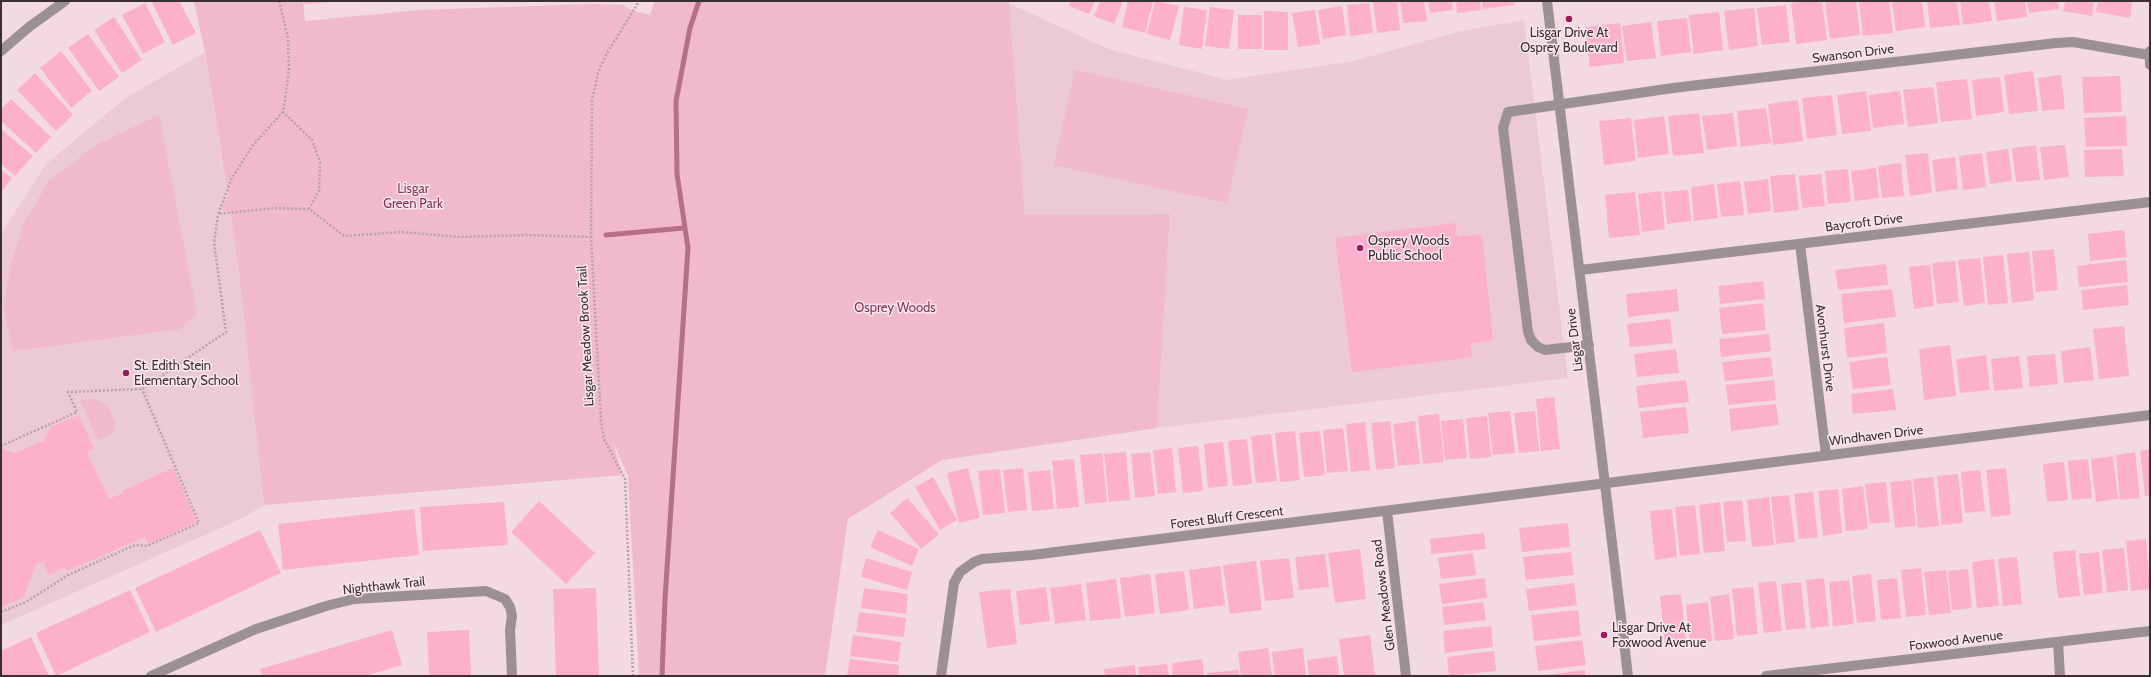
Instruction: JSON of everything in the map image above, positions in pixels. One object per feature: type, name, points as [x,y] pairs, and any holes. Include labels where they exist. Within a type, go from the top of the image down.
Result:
[{"type":"street","points":[[1,51],[29,27],[64,1]]},
{"type":"street","name":"Lisgar Drive","points":[[1547,1],[1606,482],[1628,676]]},
{"type":"street","name":"Swanson Drive","points":[[1589,345],[1551,350],[1538,347],[1531,340],[1527,324],[1503,128],[1508,112],[1560,103],[1673,88],[2056,43],[2073,42],[2150,57]]},
{"type":"street","name":"Baycroft Drive","points":[[1580,270],[2150,202]]},
{"type":"street","name":"Avonhurst Drive","points":[[1800,244],[1826,455]]},
{"type":"street","name":"Windhaven Drive","points":[[1606,482],[2150,415]]},
{"type":"street","name":"Forest Bluff Crescent","points":[[941,676],[954,583],[960,572],[974,562],[982,559],[1040,554],[1606,482]]},
{"type":"street","name":"Glen Meadows Road","points":[[1387,511],[1406,676]]},
{"type":"street","name":"Nighthawk Trail","points":[[151,676],[256,629],[326,606],[354,600],[486,591],[505,599],[511,612],[512,676]]},
{"type":"street","name":"Foxwood Avenue","points":[[1766,676],[1842,672],[2058,642],[2150,631]]},
{"type":"street","points":[[2058,642],[2060,676]]},
{"type":"path","points":[[1,446],[77,412],[68,392],[142,389],[226,332],[214,243],[218,214],[232,178],[253,145],[283,112],[289,71],[288,45],[279,1]]},
{"type":"path","name":"Lisgar Meadow Brook Trail","points":[[633,676],[625,479],[604,439],[601,421],[591,237],[592,100],[598,73],[606,55],[639,1]]},
{"type":"path","points":[[283,112],[312,140],[320,162],[319,191],[309,209]]},
{"type":"path","points":[[218,214],[275,208],[309,209],[344,236],[401,232],[459,237],[527,235],[591,237]]},
{"type":"path","points":[[1,612],[26,602],[68,575],[135,545],[147,546],[199,523],[142,389]]},
{"type":"shaded area","name":"Osprey Woods Public School","points":[[1008,3],[1111,50],[1228,80],[1354,61],[1457,32],[1524,20],[1568,378],[1157,428],[1170,214],[1025,215]]},
{"type":"shaded area","name":"St. Edith Stein Elementary School","points":[[205,52],[239,272],[264,505],[243,518],[1,625],[1,234],[46,164],[124,99]]},
{"type":"green space","points":[[194,1],[303,1],[305,21],[419,10],[593,4],[623,5],[631,10],[650,15],[655,1],[1009,1],[1025,215],[1170,214],[1157,428],[942,460],[848,519],[825,676],[639,676],[628,476],[613,442],[622,475],[264,505],[239,272],[230,211],[224,211],[222,207],[228,196],[205,52]]},
{"type":"green space","points":[[1075,70],[1248,109],[1227,203],[1054,165]]},
{"type":"green space","points":[[159,115],[197,314],[180,329],[13,351],[4,309],[10,267],[23,225],[49,181],[98,144]]},
{"type":"green space","points":[[80,400],[97,400],[107,406],[116,423],[113,433],[98,440]]},
{"type":"building","points":[[151,1],[179,1],[196,33],[173,45]]},
{"type":"building","points":[[304,1],[328,1],[328,2],[305,4]]},
{"type":"building","points":[[1071,1],[1095,1],[1089,14],[1069,6]]},
{"type":"building","points":[[1100,1],[1123,1],[1114,24],[1094,16]]},
{"type":"building","points":[[1128,1],[1153,1],[1145,33],[1122,27]]},
{"type":"building","points":[[1155,1],[1179,6],[1170,40],[1147,34]]},
{"type":"building","points":[[1373,1],[1397,1],[1400,30],[1377,33]]},
{"type":"building","points":[[1400,1],[1424,1],[1427,21],[1403,23]]},
{"type":"building","points":[[1428,1],[1452,1],[1453,10],[1430,13]]},
{"type":"building","points":[[1456,1],[1480,1],[1481,10],[1457,13]]},
{"type":"building","points":[[1482,1],[1514,1],[1515,5],[1483,9]]},
{"type":"building","points":[[1822,1],[1827,40],[1796,44],[1791,3]]},
{"type":"building","points":[[1825,1],[1856,1],[1860,35],[1830,39]]},
{"type":"building","points":[[1859,1],[1889,1],[1893,33],[1863,36]]},
{"type":"building","points":[[1892,1],[1922,1],[1925,27],[1896,31]]},
{"type":"building","points":[[1927,1],[1957,1],[1960,25],[1930,28]]},
{"type":"building","points":[[1960,1],[1989,1],[1992,21],[1963,25]]},
{"type":"building","points":[[1994,1],[2025,1],[2027,17],[1997,21]]},
{"type":"building","points":[[2027,1],[2058,1],[2059,9],[2029,13]]},
{"type":"building","points":[[2065,1],[2094,1],[2092,16],[2063,11]]},
{"type":"building","points":[[2098,1],[2132,1],[2130,18],[2096,12]]},
{"type":"building","points":[[145,3],[165,42],[143,54],[122,15]]},
{"type":"building","points":[[1369,3],[1373,33],[1350,36],[1347,5]]},
{"type":"building","points":[[1786,5],[1790,42],[1762,45],[1757,8]]},
{"type":"building","points":[[1342,6],[1346,35],[1323,39],[1318,10]]},
{"type":"building","points":[[1184,7],[1207,10],[1202,49],[1179,45]]},
{"type":"building","points":[[1210,7],[1234,10],[1229,49],[1205,46]]},
{"type":"building","points":[[1754,8],[1758,46],[1729,50],[1724,11]]},
{"type":"building","points":[[1315,10],[1320,44],[1298,47],[1292,13]]},
{"type":"building","points":[[1264,11],[1288,12],[1288,50],[1264,50]]},
{"type":"building","points":[[1719,12],[1723,50],[1694,54],[1689,15]]},
{"type":"building","points":[[1238,15],[1262,15],[1262,49],[1238,49]]},
{"type":"building","points":[[114,17],[142,60],[122,73],[94,30]]},
{"type":"building","points":[[1687,18],[1691,52],[1661,56],[1657,21]]},
{"type":"building","points":[[1651,22],[1656,58],[1627,61],[1622,26]]},
{"type":"building","points":[[1620,23],[1624,63],[1590,67],[1585,27]]},
{"type":"building","points":[[88,34],[119,77],[99,91],[68,48]]},
{"type":"building","points":[[61,51],[92,91],[71,108],[40,68]]},
{"type":"building","points":[[2033,71],[2038,111],[2009,114],[2004,75]]},
{"type":"building","points":[[35,73],[73,115],[56,131],[17,90]]},
{"type":"building","points":[[2061,75],[2065,109],[2042,111],[2038,78]]},
{"type":"building","points":[[2120,76],[2122,112],[2084,113],[2082,77]]},
{"type":"building","points":[[2000,77],[2004,112],[1976,116],[1972,80]]},
{"type":"building","points":[[1967,79],[1972,119],[1941,122],[1936,82]]},
{"type":"building","points":[[1933,87],[1938,123],[1908,127],[1903,90]]},
{"type":"building","points":[[1866,91],[1871,131],[1842,134],[1837,95]]},
{"type":"building","points":[[1900,91],[1904,124],[1873,128],[1869,95]]},
{"type":"building","points":[[1832,95],[1837,135],[1807,139],[1802,98]]},
{"type":"building","points":[[11,99],[51,137],[36,153],[1,121],[1,109]]},
{"type":"building","points":[[1798,100],[1803,141],[1773,145],[1768,104]]},
{"type":"building","points":[[1766,108],[1771,143],[1741,147],[1737,111]]},
{"type":"building","points":[[1699,113],[1704,153],[1673,156],[1668,116]]},
{"type":"building","points":[[1733,113],[1737,146],[1707,150],[1702,116]]},
{"type":"building","points":[[1664,116],[1669,154],[1638,158],[1634,120]]},
{"type":"building","points":[[2126,116],[2127,146],[2086,147],[2084,118]]},
{"type":"building","points":[[1631,118],[1636,161],[1604,165],[1599,121]]},
{"type":"building","points":[[1,129],[33,156],[15,176],[1,164]]},
{"type":"building","points":[[2036,145],[2040,180],[2016,182],[2012,148]]},
{"type":"building","points":[[2065,145],[2069,177],[2044,180],[2040,147]]},
{"type":"building","points":[[2008,149],[2012,181],[1990,184],[1986,152]]},
{"type":"building","points":[[2122,149],[2124,176],[2085,177],[2084,150]]},
{"type":"building","points":[[1928,153],[1932,193],[1910,196],[1905,155]]},
{"type":"building","points":[[1982,153],[1986,187],[1963,190],[1959,156]]},
{"type":"building","points":[[1955,157],[1958,189],[1936,192],[1932,160]]},
{"type":"building","points":[[1901,163],[1904,196],[1882,198],[1878,166]]},
{"type":"building","points":[[1876,168],[1879,198],[1855,201],[1851,171]]},
{"type":"building","points":[[1848,169],[1851,202],[1828,204],[1825,171]]},
{"type":"building","points":[[1,170],[12,178],[1,193]]},
{"type":"building","points":[[1795,174],[1799,210],[1774,213],[1770,176]]},
{"type":"building","points":[[1821,174],[1825,206],[1802,208],[1799,176]]},
{"type":"building","points":[[1768,179],[1771,211],[1748,214],[1744,182]]},
{"type":"building","points":[[1740,181],[1744,215],[1721,217],[1717,184]]},
{"type":"building","points":[[1714,184],[1718,218],[1694,221],[1691,187]]},
{"type":"building","points":[[1688,190],[1691,221],[1667,224],[1664,192]]},
{"type":"building","points":[[1661,191],[1665,229],[1642,232],[1638,194]]},
{"type":"building","points":[[1635,192],[1640,235],[1609,238],[1605,195]]},
{"type":"building","points":[[1456,223],[1457,236],[1482,235],[1493,340],[1470,344],[1473,357],[1352,372],[1335,238]]},
{"type":"building","points":[[2124,230],[2127,257],[2090,261],[2088,234]]},
{"type":"building","points":[[2054,249],[2058,290],[2036,292],[2032,251]]},
{"type":"building","points":[[2029,252],[2034,300],[2012,303],[2007,254]]},
{"type":"building","points":[[2003,255],[2008,303],[1988,305],[1983,257]]},
{"type":"building","points":[[1980,258],[1985,303],[1964,306],[1958,260]]},
{"type":"building","points":[[2126,260],[2128,282],[2079,287],[2077,266]]},
{"type":"building","points":[[1955,261],[1959,302],[1937,304],[1932,263]]},
{"type":"building","points":[[1886,264],[1888,285],[1838,290],[1835,270]]},
{"type":"building","points":[[1930,265],[1934,306],[1914,309],[1909,267]]},
{"type":"building","points":[[1763,281],[1765,299],[1720,304],[1718,286]]},
{"type":"building","points":[[2127,285],[2129,305],[2083,310],[2081,290]]},
{"type":"building","points":[[1677,289],[1679,311],[1628,317],[1626,294]]},
{"type":"building","points":[[1892,289],[1896,317],[1844,323],[1841,294]]},
{"type":"building","points":[[1763,303],[1766,330],[1722,334],[1719,308]]},
{"type":"building","points":[[1670,319],[1673,343],[1630,347],[1627,324]]},
{"type":"building","points":[[1884,323],[1887,353],[1847,358],[1844,328]]},
{"type":"building","points":[[2124,326],[2129,376],[2099,379],[2093,329]]},
{"type":"building","points":[[1769,334],[1771,351],[1721,357],[1719,339]]},
{"type":"building","points":[[1950,345],[1956,396],[1924,400],[1919,349]]},
{"type":"building","points":[[2090,347],[2094,380],[2064,383],[2061,351]]},
{"type":"building","points":[[1676,349],[1679,373],[1637,377],[1634,354]]},
{"type":"building","points":[[2055,354],[2058,384],[2030,387],[2027,356]]},
{"type":"building","points":[[1986,355],[1990,390],[1960,393],[1956,359]]},
{"type":"building","points":[[2019,356],[2023,388],[1994,391],[1991,359]]},
{"type":"building","points":[[1771,357],[1773,376],[1725,381],[1722,362]]},
{"type":"building","points":[[1887,357],[1891,385],[1853,389],[1849,362]]},
{"type":"building","points":[[1686,380],[1689,402],[1639,408],[1636,386]]},
{"type":"building","points":[[1774,380],[1776,400],[1728,405],[1726,385]]},
{"type":"building","points":[[1893,389],[1896,410],[1853,414],[1851,394]]},
{"type":"building","points":[[1554,397],[1560,449],[1541,451],[1536,399]]},
{"type":"building","points":[[1776,404],[1779,425],[1731,431],[1729,409]]},
{"type":"building","points":[[1686,407],[1689,433],[1643,438],[1640,412]]},
{"type":"building","points":[[1510,411],[1515,453],[1493,455],[1488,413]]},
{"type":"building","points":[[1535,411],[1539,451],[1519,453],[1514,413]]},
{"type":"building","points":[[1439,414],[1444,462],[1423,464],[1418,416]]},
{"type":"building","points":[[79,415],[94,449],[87,452],[109,499],[123,493],[122,491],[173,468],[197,522],[148,544],[145,537],[67,571],[65,567],[49,575],[43,561],[36,564],[24,597],[1,607],[2,449],[15,453],[45,440],[50,427]]},
{"type":"building","points":[[1487,416],[1491,457],[1470,459],[1466,418]]},
{"type":"building","points":[[1463,419],[1467,458],[1445,460],[1441,421]]},
{"type":"building","points":[[1390,421],[1395,468],[1376,470],[1371,423]]},
{"type":"building","points":[[1415,421],[1420,464],[1398,466],[1393,424]]},
{"type":"building","points":[[1365,422],[1370,470],[1351,472],[1346,424]]},
{"type":"building","points":[[1343,428],[1348,471],[1327,473],[1323,430]]},
{"type":"building","points":[[1295,431],[1300,480],[1280,482],[1275,433]]},
{"type":"building","points":[[1320,431],[1325,475],[1304,477],[1299,433]]},
{"type":"building","points":[[1271,434],[1277,481],[1256,483],[1251,436]]},
{"type":"building","points":[[1247,439],[1252,484],[1233,486],[1228,441]]},
{"type":"building","points":[[1223,442],[1228,486],[1208,488],[1204,444]]},
{"type":"building","points":[[1198,446],[1203,491],[1183,493],[1178,448]]},
{"type":"building","points":[[1172,448],[1176,492],[1158,494],[1153,450]]},
{"type":"building","points":[[2150,449],[2150,496],[2145,496],[2140,451]]},
{"type":"building","points":[[1126,452],[1130,500],[1109,502],[1104,454]]},
{"type":"building","points":[[1150,452],[1155,496],[1135,498],[1131,454]]},
{"type":"building","points":[[2135,452],[2140,498],[2120,500],[2116,455]]},
{"type":"building","points":[[1102,453],[1107,502],[1085,504],[1080,455]]},
{"type":"building","points":[[2113,456],[2118,499],[2096,502],[2091,459]]},
{"type":"building","points":[[1074,459],[1079,507],[1057,509],[1052,461]]},
{"type":"building","points":[[2088,459],[2092,498],[2072,500],[2068,461]]},
{"type":"building","points":[[2064,462],[2068,500],[2047,502],[2043,464]]},
{"type":"building","points":[[968,468],[980,518],[959,523],[947,473]]},
{"type":"building","points":[[1023,468],[1027,510],[1008,512],[1003,470]]},
{"type":"building","points":[[2006,468],[2011,515],[1991,517],[1986,470]]},
{"type":"building","points":[[1000,469],[1005,513],[983,515],[978,471]]},
{"type":"building","points":[[1050,470],[1054,509],[1032,511],[1028,472]]},
{"type":"building","points":[[1980,470],[1985,511],[1965,513],[1961,472]]},
{"type":"building","points":[[1958,474],[1963,523],[1942,525],[1937,476]]},
{"type":"building","points":[[933,477],[957,520],[940,530],[915,487]]},
{"type":"building","points":[[1933,477],[1939,526],[1918,528],[1913,479]]},
{"type":"building","points":[[1911,480],[1916,526],[1895,528],[1890,482]]},
{"type":"building","points":[[1886,482],[1890,522],[1870,524],[1865,484]]},
{"type":"building","points":[[1863,486],[1868,529],[1846,531],[1842,489]]},
{"type":"building","points":[[1838,489],[1842,533],[1823,536],[1818,491]]},
{"type":"building","points":[[1813,492],[1818,537],[1799,539],[1794,494]]},
{"type":"building","points":[[1789,495],[1795,542],[1776,544],[1771,497]]},
{"type":"building","points":[[1769,497],[1774,545],[1752,547],[1747,500]]},
{"type":"building","points":[[907,498],[939,534],[921,549],[890,513]]},
{"type":"building","points":[[1742,500],[1746,541],[1727,542],[1723,502]]},
{"type":"building","points":[[539,501],[595,553],[566,584],[511,532]]},
{"type":"building","points":[[504,502],[508,545],[423,551],[420,507]]},
{"type":"building","points":[[1720,502],[1725,551],[1704,553],[1699,505]]},
{"type":"building","points":[[1695,505],[1700,554],[1680,556],[1675,507]]},
{"type":"building","points":[[414,509],[419,555],[283,570],[278,524]]},
{"type":"building","points":[[1672,509],[1677,557],[1655,560],[1650,511]]},
{"type":"building","points":[[1568,523],[1570,547],[1522,552],[1519,528]]},
{"type":"building","points":[[260,530],[281,573],[156,632],[135,588]]},
{"type":"building","points":[[878,530],[919,549],[912,566],[870,547]]},
{"type":"building","points":[[1484,533],[1486,549],[1431,554],[1430,539]]},
{"type":"building","points":[[2146,539],[2150,589],[2131,591],[2126,541]]},
{"type":"building","points":[[2124,548],[2128,590],[2107,593],[2102,550]]},
{"type":"building","points":[[1360,549],[1366,599],[1335,603],[1328,553]]},
{"type":"building","points":[[2075,550],[2080,596],[2058,598],[2053,552]]},
{"type":"building","points":[[1571,552],[1574,575],[1526,580],[1523,557]]},
{"type":"building","points":[[2099,552],[2103,593],[2084,595],[2079,554]]},
{"type":"building","points":[[1473,553],[1476,575],[1441,579],[1438,558]]},
{"type":"building","points":[[1325,554],[1329,587],[1299,590],[1295,557]]},
{"type":"building","points":[[2017,557],[2022,604],[2003,606],[1998,559]]},
{"type":"building","points":[[866,558],[912,572],[907,590],[861,577]]},
{"type":"building","points":[[1289,558],[1294,598],[1265,601],[1260,561]]},
{"type":"building","points":[[1994,559],[1999,606],[1977,608],[1972,562]]},
{"type":"building","points":[[1256,561],[1262,610],[1230,614],[1223,565]]},
{"type":"building","points":[[1220,566],[1225,605],[1194,609],[1189,570]]},
{"type":"building","points":[[1921,568],[1926,615],[1906,617],[1901,570]]},
{"type":"building","points":[[1968,569],[1972,608],[1952,610],[1948,571]]},
{"type":"building","points":[[1946,570],[1951,613],[1929,615],[1924,572]]},
{"type":"building","points":[[1184,571],[1189,610],[1160,614],[1155,574]]},
{"type":"building","points":[[1150,574],[1155,613],[1125,617],[1120,578]]},
{"type":"building","points":[[1871,574],[1876,621],[1857,623],[1852,576]]},
{"type":"building","points":[[1485,578],[1487,598],[1442,604],[1439,584]]},
{"type":"building","points":[[1824,578],[1829,626],[1811,628],[1806,580]]},
{"type":"building","points":[[1897,578],[1901,618],[1881,620],[1877,580]]},
{"type":"building","points":[[1116,579],[1121,618],[1090,621],[1086,583]]},
{"type":"building","points":[[1849,580],[1854,624],[1833,626],[1829,582]]},
{"type":"building","points":[[1776,581],[1782,631],[1764,633],[1758,583]]},
{"type":"building","points":[[1801,582],[1806,628],[1786,630],[1781,584]]},
{"type":"building","points":[[1574,583],[1577,605],[1529,611],[1526,589]]},
{"type":"building","points":[[1081,584],[1086,620],[1055,624],[1050,588]]},
{"type":"building","points":[[1046,587],[1050,621],[1020,625],[1016,591]]},
{"type":"building","points":[[1753,587],[1758,634],[1737,636],[1732,589]]},
{"type":"building","points":[[596,588],[599,675],[556,676],[553,589]]},
{"type":"building","points":[[864,588],[908,594],[906,614],[861,608]]},
{"type":"building","points":[[1010,589],[1017,644],[987,648],[979,592]]},
{"type":"building","points":[[130,590],[150,632],[56,676],[36,633]]},
{"type":"building","points":[[1681,594],[1686,642],[1665,645],[1660,596]]},
{"type":"building","points":[[1729,594],[1734,639],[1715,641],[1710,597]]},
{"type":"building","points":[[1483,602],[1486,620],[1444,625],[1442,607]]},
{"type":"building","points":[[1708,602],[1712,641],[1690,643],[1686,605]]},
{"type":"building","points":[[1578,610],[1581,636],[1534,641],[1531,615]]},
{"type":"building","points":[[859,612],[906,618],[904,637],[856,632]]},
{"type":"building","points":[[1491,626],[1493,647],[1445,653],[1443,631]]},
{"type":"building","points":[[392,630],[402,665],[365,676],[262,676],[260,669]]},
{"type":"building","points":[[469,630],[471,676],[429,676],[427,632]]},
{"type":"building","points":[[853,635],[901,642],[898,662],[850,656]]},
{"type":"building","points":[[1370,635],[1375,676],[1344,676],[1339,639]]},
{"type":"building","points":[[31,637],[49,676],[1,676],[1,651]]},
{"type":"building","points":[[1582,640],[1586,665],[1538,671],[1535,646]]},
{"type":"building","points":[[1268,648],[1272,676],[1241,676],[1238,652]]},
{"type":"building","points":[[1303,648],[1306,676],[1275,676],[1272,652]]},
{"type":"building","points":[[1494,651],[1496,671],[1449,676],[1447,657]]},
{"type":"building","points":[[1337,656],[1339,676],[1309,676],[1307,660]]},
{"type":"building","points":[[850,659],[899,665],[898,676],[847,676]]},
{"type":"building","points":[[1202,659],[1204,676],[1173,676],[1172,663]]},
{"type":"building","points":[[1167,664],[1169,676],[1139,676],[1138,667]]},
{"type":"building","points":[[1135,665],[1136,676],[1105,676],[1104,669]]},
{"type":"building","points":[[1238,670],[1239,676],[1208,676],[1207,673]]},
{"type":"building","points":[[1585,670],[1585,676],[1545,676],[1545,675]]},
{"type":"waterway","points":[[662,676],[665,599],[688,248],[677,174],[676,101],[690,28],[699,1]]},
{"type":"waterway","points":[[606,235],[684,228]]},
{"type":"place","name":"Lisgar Drive At Osprey Boulevard","points":[[1569,19]]},
{"type":"place","name":"Osprey Woods Public School","points":[[1360,248]]},
{"type":"place","name":"St. Edith Stein Elementary School","points":[[126,373]]},
{"type":"place","name":"Lisgar Drive At Foxwood Avenue","points":[[1604,635]]},
{"type":"park label","name":"Lisgar Green Park","points":[[413,196]]},
{"type":"park label","name":"Osprey Woods","points":[[895,308]]}]
